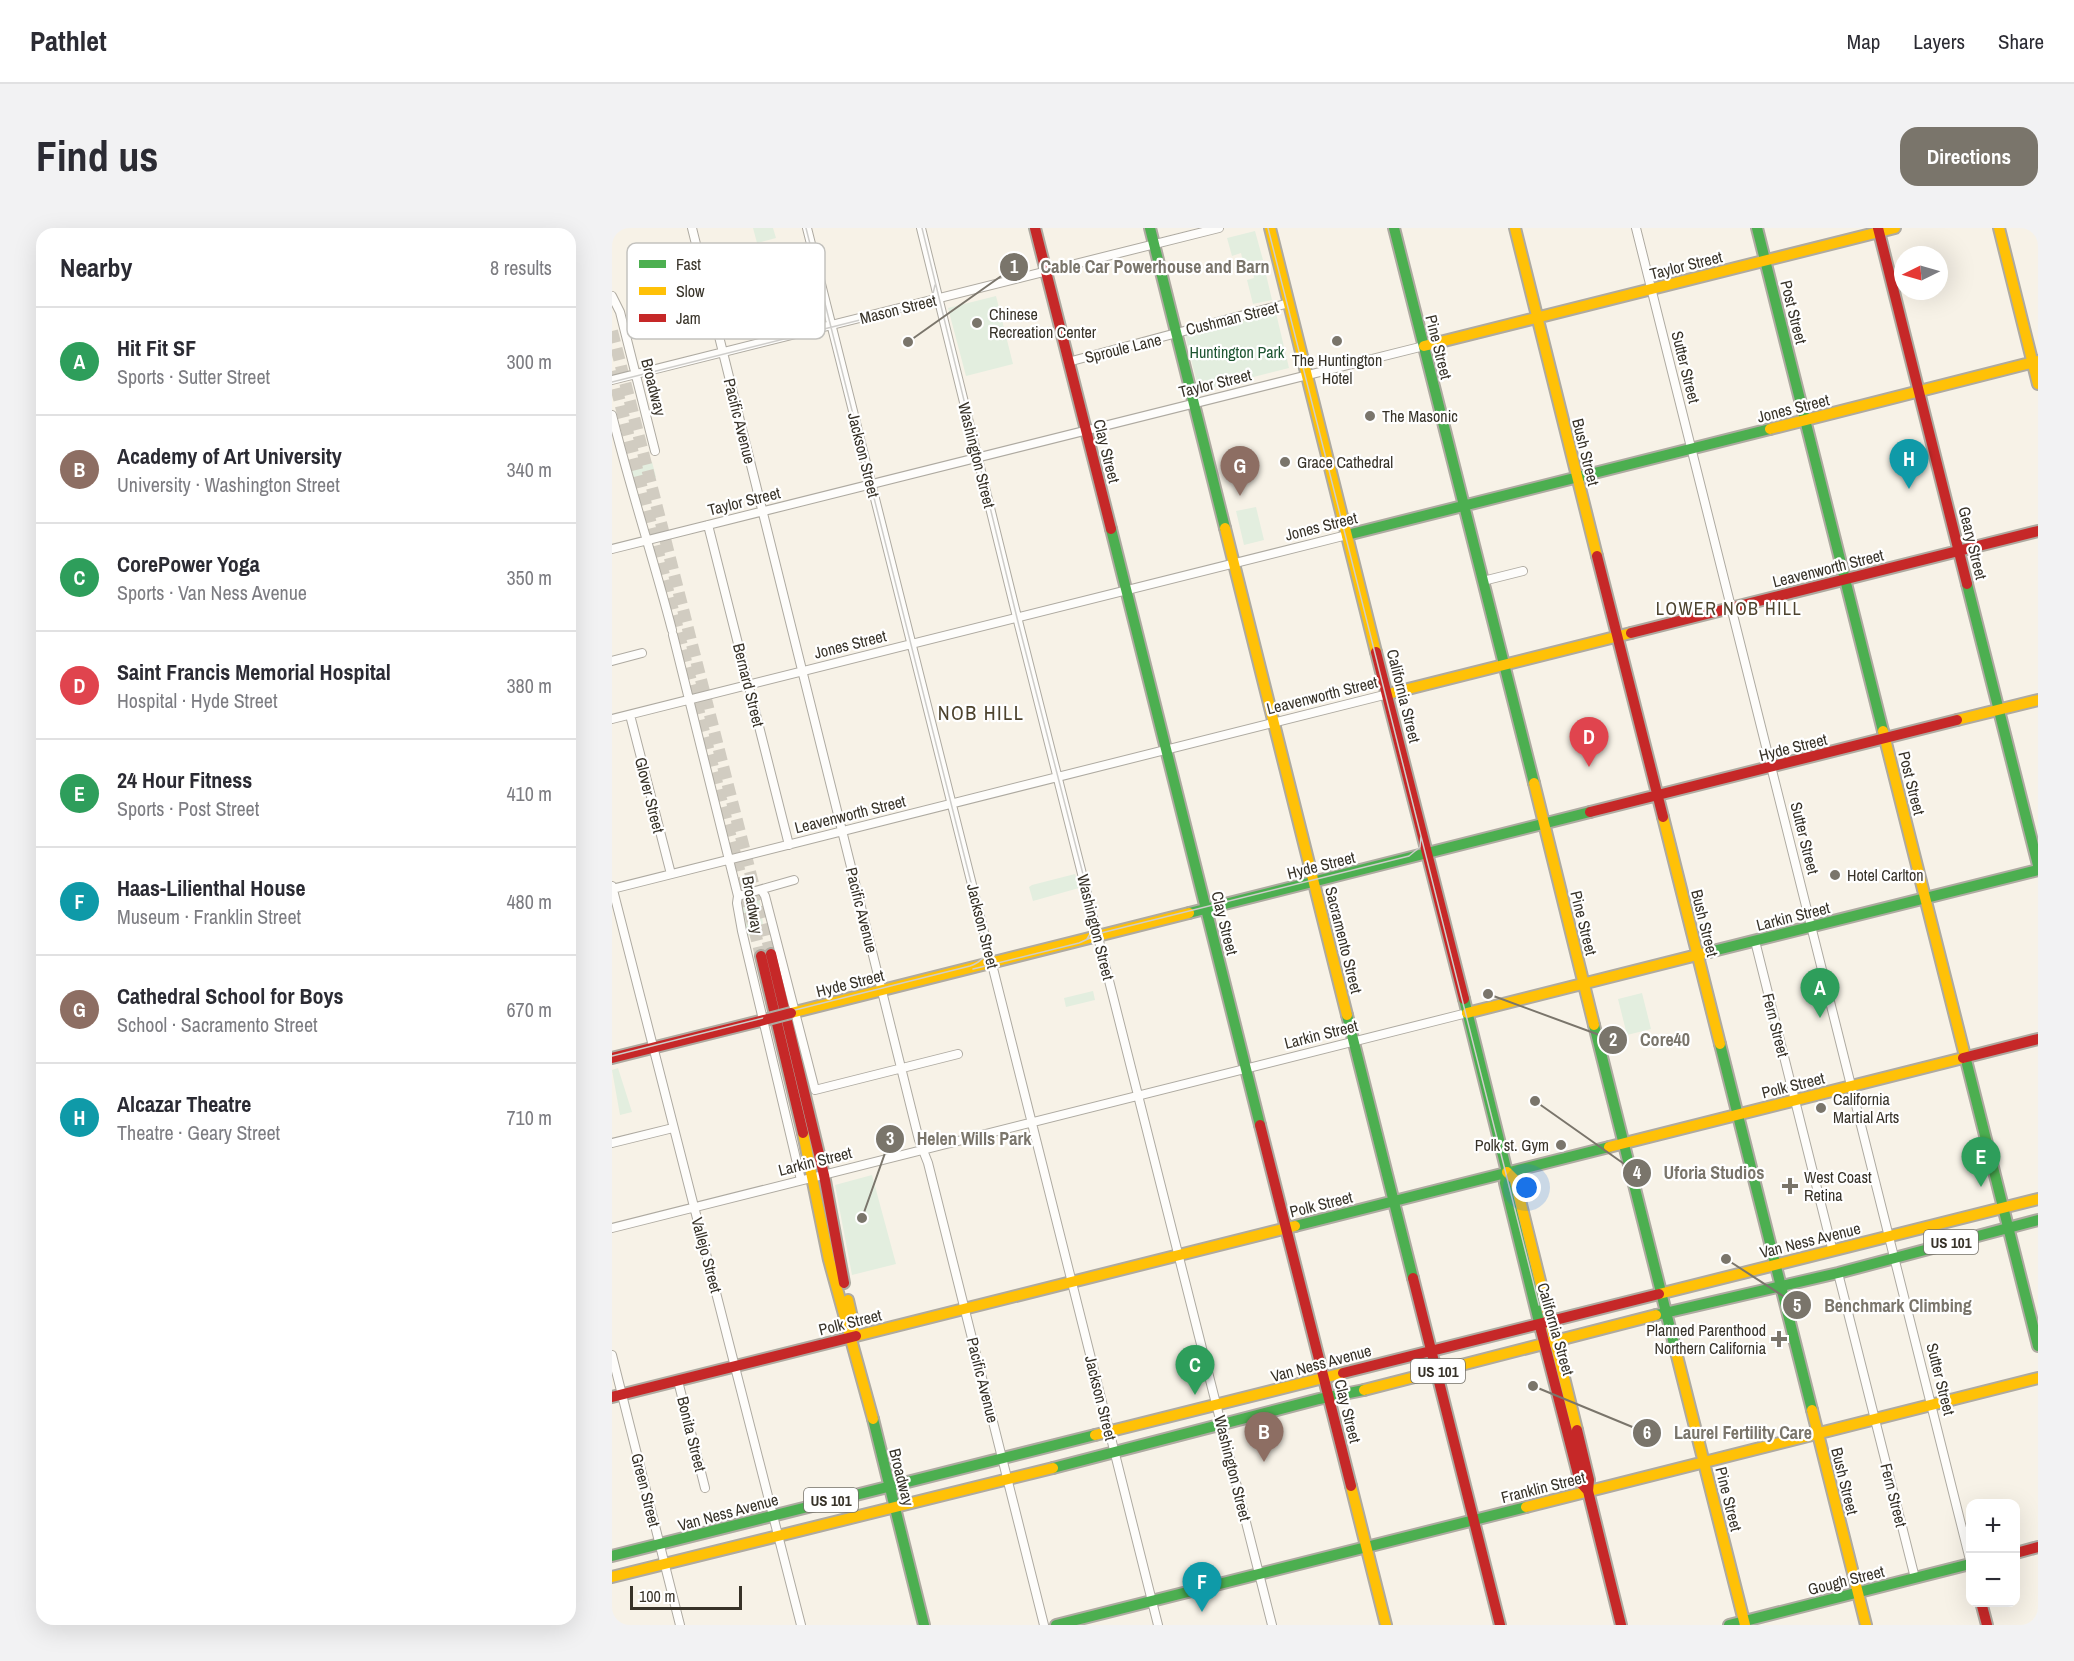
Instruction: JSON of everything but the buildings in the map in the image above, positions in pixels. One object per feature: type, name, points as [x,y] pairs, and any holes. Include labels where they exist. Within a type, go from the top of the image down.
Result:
[{"type":"main road","name":"Clay Street","points":[[1035,228],[1386,1625]]},
{"type":"main road","name":"Sacramento Street","points":[[1150,228],[1500,1625]]},
{"type":"main road","name":"California Street","points":[[1270,228],[1507,1172],[1505,1183],[1538,1324],[1550,1342]]},
{"type":"main road","name":"Pine Street","points":[[1394,228],[1744,1623]]},
{"type":"main road","name":"Bush Street","points":[[1515,228],[1866,1625]]},
{"type":"main road","name":"Post Street","points":[[1757,228],[2038,1346]]},
{"type":"main road","name":"Taylor Street","points":[[1424,346],[1766,261],[1879,230],[1895,228]]},
{"type":"main road","points":[[1999,228],[2035,362],[2038,384]]},
{"type":"main road","name":"Geary Street","points":[[1879,230],[2038,865]]},
{"type":"main road","name":"Jones Street","points":[[1347,535],[2035,362]]},
{"type":"main road","name":"Leavenworth Street","points":[[1388,694],[2038,531]]},
{"type":"main road","name":"Hyde Street","points":[[612,1058],[2038,700]]},
{"type":"main road","name":"Larkin Street","points":[[1467,1013],[2038,870]]},
{"type":"main road","name":"Broadway","points":[[766,955],[819,1176],[829,1260],[846,1328],[852,1337],[924,1625]]},
{"type":"main road","name":"Polk Street","points":[[617,1396],[2038,1039]]},
{"type":"main road","name":"California Street","points":[[1507,1172],[1515,1180],[1551,1321],[1550,1342],[1580,1482],[1588,1491],[1621,1625]]},
{"type":"main road","name":"Van Ness Avenue","points":[[612,1556],[2038,1198]]},
{"type":"main road","name":"Van Ness Avenue","points":[[612,1577],[895,1508],[1666,1313],[1838,1273],[2038,1220]]},
{"type":"main road","name":"Franklin Street","points":[[1056,1625],[2038,1378]]},
{"type":"main road","points":[[2020,1552],[2038,1547]]},
{"type":"main road","name":"Gough Street","points":[[1729,1625],[1744,1623],[1966,1563]]},
{"type":"main road","points":[[1982,1607],[1987,1625]]},
{"type":"street","name":"Pacific Avenue","points":[[692,228],[696,243]]},
{"type":"street","name":"Jackson Street","points":[[807,228],[811,243]]},
{"type":"street","name":"Washington Street","points":[[921,228],[1017,618],[1272,1625]]},
{"type":"street","name":"Mason Street","points":[[825,327],[1219,228]]},
{"type":"street","name":"Sutter Street","points":[[1636,228],[1969,1553]]},
{"type":"street","name":"Broadway","points":[[612,296],[620,312],[655,451]]},
{"type":"street","name":"Jackson Street","points":[[825,302],[1158,1625]]},
{"type":"street","name":"Cushman Street","points":[[1176,333],[1289,303]]},
{"type":"street","name":"Sproule Lane","points":[[1068,362],[1176,333]]},
{"type":"street","name":"Pacific Avenue","points":[[720,339],[902,1070],[1044,1625]]},
{"type":"street","name":"Mason Street","points":[[612,380],[777,339]]},
{"type":"street","name":"Taylor Street","points":[[612,549],[1424,346]]},
{"type":"street","name":"Broadway","points":[[612,415],[633,499],[648,540],[738,896],[742,931],[765,1019],[801,1180]]},
{"type":"street","name":"Bernard Street","points":[[708,525],[789,845]]},
{"type":"street","name":"Jones Street","points":[[612,719],[1347,535]]},
{"type":"street","points":[[1483,581],[1523,571]]},
{"type":"street","points":[[612,661],[642,653]]},
{"type":"street","name":"Leavenworth Street","points":[[612,888],[1388,694]]},
{"type":"street","name":"Glover Street","points":[[630,715],[671,874]]},
{"type":"street","points":[[738,896],[794,880]]},
{"type":"street","name":"Vallejo Street","points":[[612,888],[801,1625]]},
{"type":"street","name":"Broadway","points":[[762,891],[792,1013],[815,1090],[902,1070]]},
{"type":"street","name":"Fern Street","points":[[1755,941],[1832,1248]]},
{"type":"street","name":"Larkin Street","points":[[612,1228],[1467,1013]]},
{"type":"street","points":[[902,1070],[958,1054]]},
{"type":"street","points":[[612,1143],[673,1128]]},
{"type":"street","name":"Fern Street","points":[[1838,1273],[1915,1578]]},
{"type":"street","name":"Green Street","points":[[612,1355],[617,1396],[660,1545],[680,1625]]},
{"type":"street","name":"Bonita Street","points":[[678,1381],[705,1488]]},
{"type":"green space","points":[[753,228],[773,228],[776,238],[757,243]]},
{"type":"green space","points":[[1255,231],[1263,260],[1243,262],[1241,253],[1232,256],[1227,238]]},
{"type":"green space","points":[[1265,270],[1272,300],[1253,304],[1247,280],[1254,278],[1253,273]]},
{"type":"green space","name":"Chinese Recreation Center","points":[[996,296],[1013,364],[966,376],[948,308]]},
{"type":"green space","name":"Huntington Park","points":[[1276,313],[1289,368],[1199,391],[1185,335]]},
{"type":"green space","points":[[652,462],[656,477],[633,482],[630,468]]},
{"type":"green space","points":[[1256,507],[1264,540],[1244,545],[1236,511]]},
{"type":"green space","points":[[1075,874],[1079,888],[1033,901],[1029,887],[1032,885]]},
{"type":"green space","points":[[759,895],[763,924],[768,925],[769,930],[747,936],[739,902]]},
{"type":"green space","points":[[1093,991],[1095,1000],[1066,1007],[1064,998]]},
{"type":"green space","points":[[1642,993],[1651,1029],[1627,1035],[1618,999]]},
{"type":"green space","points":[[618,1068],[632,1112],[620,1115],[612,1070]]},
{"type":"green space","points":[[872,1175],[896,1264],[852,1275],[835,1185]]},
{"type":"tunnel","points":[[612,331],[771,954]]},
{"type":"tunnel","points":[[612,371],[761,956]]},
{"type":"tram line","points":[[806,228],[810,243]]},
{"type":"tram line","points":[[922,228],[1018,622],[1093,913],[1093,929],[1087,939]]},
{"type":"tram line","points":[[1268,228],[1539,1305]]},
{"type":"tram line","points":[[825,329],[920,305],[932,298],[935,285]]},
{"type":"tram line","points":[[612,1056],[970,966],[981,960],[986,951],[986,942],[825,303]]},
{"type":"tram line","points":[[612,382],[784,339]]},
{"type":"tram line","points":[[973,969],[1079,943],[1101,933],[1409,856],[1420,847],[1421,836]]},
{"type":"traffic: fast","points":[[1150,228],[1225,528]]},
{"type":"traffic: fast","points":[[1394,228],[1534,783]]},
{"type":"traffic: fast","points":[[1757,228],[1883,731]]},
{"type":"traffic: fast","points":[[1347,535],[1770,429]]},
{"type":"traffic: fast","points":[[1111,529],[1260,1125]]},
{"type":"traffic: fast","points":[[1967,584],[2038,865]]},
{"type":"traffic: fast","points":[[1189,913],[1590,812]]},
{"type":"traffic: fast","points":[[1709,952],[2038,870]]},
{"type":"traffic: fast","points":[[1464,999],[1507,1172],[1505,1183],[1541,1330]]},
{"type":"traffic: fast","points":[[1347,1015],[1413,1278]]},
{"type":"traffic: fast","points":[[1594,1025],[1676,1352]]},
{"type":"traffic: fast","points":[[1720,1044],[1812,1410]]},
{"type":"traffic: fast","points":[[1964,1052],[2038,1346]]},
{"type":"traffic: fast","points":[[1295,1226],[1609,1147]]},
{"type":"traffic: fast","points":[[1656,1315],[1838,1273],[2038,1220]]},
{"type":"traffic: fast","points":[[1053,1468],[1319,1399],[1364,1390]]},
{"type":"traffic: fast","points":[[873,1419],[895,1508]]},
{"type":"traffic: fast","points":[[612,1556],[1095,1435]]},
{"type":"traffic: fast","points":[[1056,1625],[1526,1507]]},
{"type":"traffic: fast","points":[[895,1508],[924,1625]]},
{"type":"traffic: fast","points":[[1729,1625],[1966,1565]]},
{"type":"traffic: slow","points":[[1270,228],[1376,652]]},
{"type":"traffic: slow","points":[[1515,228],[1597,556]]},
{"type":"traffic: slow","points":[[1424,346],[1895,228]]},
{"type":"traffic: slow","points":[[1999,228],[2038,384]]},
{"type":"traffic: slow","points":[[1770,429],[2038,361]]},
{"type":"traffic: slow","points":[[1225,528],[1347,1015]]},
{"type":"traffic: slow","points":[[1388,694],[1631,633]]},
{"type":"traffic: slow","points":[[1957,720],[2038,700]]},
{"type":"traffic: slow","points":[[1883,731],[1964,1052]]},
{"type":"traffic: slow","points":[[1534,783],[1594,1025]]},
{"type":"traffic: slow","points":[[1663,817],[1720,1044]]},
{"type":"traffic: slow","points":[[791,1013],[1189,913]]},
{"type":"traffic: slow","points":[[1467,1013],[1709,952]]},
{"type":"traffic: slow","points":[[1609,1147],[1963,1058]]},
{"type":"traffic: slow","points":[[803,1133],[829,1260],[873,1419]]},
{"type":"traffic: slow","points":[[1507,1172],[1515,1180],[1577,1430]]},
{"type":"traffic: slow","points":[[1659,1294],[2038,1199]]},
{"type":"traffic: slow","points":[[856,1336],[1295,1226]]},
{"type":"traffic: slow","points":[[848,1300],[854,1326],[852,1337]]},
{"type":"traffic: slow","points":[[1364,1390],[1656,1315]]},
{"type":"traffic: slow","points":[[1676,1352],[1745,1625]]},
{"type":"traffic: slow","points":[[1095,1435],[1343,1373]]},
{"type":"traffic: slow","points":[[1526,1507],[2038,1378]]},
{"type":"traffic: slow","points":[[1812,1410],[1866,1625]]},
{"type":"traffic: slow","points":[[612,1577],[1053,1468]]},
{"type":"traffic: slow","points":[[1351,1486],[1386,1625]]},
{"type":"traffic: jam","points":[[1035,228],[1111,529]]},
{"type":"traffic: jam","points":[[1878,228],[1967,584]]},
{"type":"traffic: jam","points":[[1631,633],[2038,531]]},
{"type":"traffic: jam","points":[[1597,556],[1663,817]]},
{"type":"traffic: jam","points":[[1376,652],[1464,999]]},
{"type":"traffic: jam","points":[[1590,812],[1957,720]]},
{"type":"traffic: jam","points":[[771,954],[824,1175],[844,1283]]},
{"type":"traffic: jam","points":[[761,956],[803,1133]]},
{"type":"traffic: jam","points":[[768,1019],[791,1013]]},
{"type":"traffic: jam","points":[[612,1058],[768,1019]]},
{"type":"traffic: jam","points":[[1963,1058],[2038,1039]]},
{"type":"traffic: jam","points":[[1260,1125],[1351,1486]]},
{"type":"traffic: jam","points":[[1413,1278],[1500,1625]]},
{"type":"traffic: jam","points":[[1343,1373],[1659,1294]]},
{"type":"traffic: jam","points":[[1541,1330],[1580,1482],[1588,1491]]},
{"type":"traffic: jam","points":[[612,1397],[856,1336]]},
{"type":"traffic: jam","points":[[1577,1430],[1589,1480],[1588,1491],[1621,1625]]},
{"type":"traffic: jam","points":[[2020,1552],[2038,1547]]},
{"type":"traffic: jam","points":[[1982,1607],[1987,1625]]},
{"type":"place","name":"Chinese Recreation Center","points":[[977,323]]},
{"type":"place","name":"The Huntington Hotel","points":[[1337,341]]},
{"type":"place","name":"Cable Car Powerhouse and Barn","points":[[908,342]]},
{"type":"place","name":"The Masonic","points":[[1370,416]]},
{"type":"place","name":"Grace Cathedral","points":[[1285,462]]},
{"type":"place","name":"Alcazar Theatre","points":[[1909,489]]},
{"type":"place","name":"Cathedral School for Boys","points":[[1240,496]]},
{"type":"place","name":"Saint Francis Memorial Hospital","points":[[1589,767]]},
{"type":"place","name":"Hotel Carlton","points":[[1835,875]]},
{"type":"place","name":"Core40","points":[[1488,994]]},
{"type":"place","name":"Hit Fit SF","points":[[1820,1018]]},
{"type":"place","name":"Uforia Studios","points":[[1535,1101]]},
{"type":"place","name":"California Martial Arts","points":[[1821,1108]]},
{"type":"place","name":"Polk st. Gym","points":[[1561,1145]]},
{"type":"place","name":"West Coast Retina","points":[[1790,1186]]},
{"type":"place","name":"24 Hour Fitness","points":[[1981,1187]]},
{"type":"place","name":"Helen Wills Park","points":[[862,1218]]},
{"type":"place","name":"Benchmark Climbing","points":[[1726,1259]]},
{"type":"place","name":"Planned Parenthood Northern California","points":[[1779,1339]]},
{"type":"place","name":"Laurel Fertility Care","points":[[1533,1386]]},
{"type":"place","name":"CorePower Yoga","points":[[1195,1395]]},
{"type":"place","name":"Academy of Art University","points":[[1264,1462]]},
{"type":"place","name":"Haas-Lilienthal House","points":[[1202,1612]]},
{"type":"district","name":"LOWER NOB HILL","points":[[1729,608]]},
{"type":"district","name":"NOB HILL","points":[[981,712]]}]
